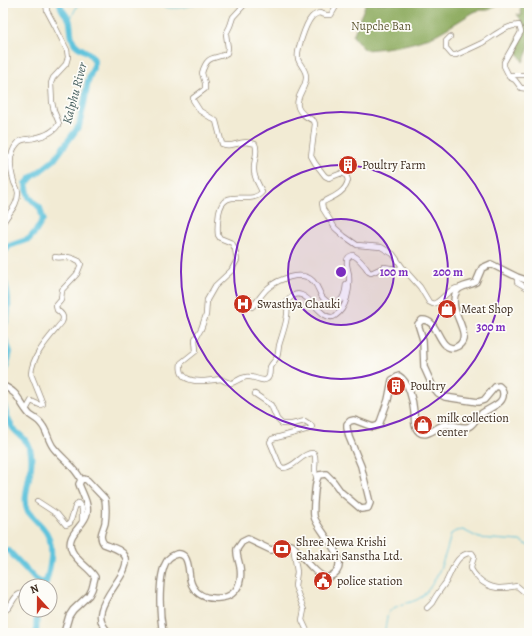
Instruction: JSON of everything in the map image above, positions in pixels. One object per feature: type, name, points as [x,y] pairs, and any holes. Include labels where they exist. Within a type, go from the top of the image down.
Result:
[{"type":"street","points":[[3,223],[14,208],[18,193],[14,181],[10,157],[19,142],[52,132],[59,123],[53,106],[50,83],[66,64],[68,56],[67,50],[47,11],[46,3]]},
{"type":"street","points":[[246,3],[236,14],[226,34],[228,48],[227,53],[214,57],[207,62],[202,73],[205,83],[204,89],[193,98],[193,100],[200,111],[216,121],[222,144],[229,146],[244,141],[255,144],[257,151],[254,170],[256,180],[262,192],[259,196],[253,198],[233,198],[223,203],[221,206],[218,218],[218,235],[220,238],[232,243],[235,248],[237,260],[231,271],[215,286],[207,300],[206,315],[195,339],[196,351],[181,363],[182,372],[187,378],[203,382],[221,379],[228,384],[231,384],[247,376],[252,376],[263,380],[268,379],[270,368],[279,350],[287,315],[288,300],[298,295],[303,296],[324,314],[329,317],[333,317],[339,312],[346,301],[349,291],[348,258],[353,255],[362,262],[371,273],[384,267],[397,269],[403,268]]},
{"type":"street","points":[[338,3],[331,14],[324,15],[319,13],[311,17],[302,38],[298,53],[299,61],[306,70],[306,80],[299,97],[298,107],[300,112],[314,121],[311,152],[313,160],[325,176],[329,178],[342,173],[346,175],[348,180],[346,187],[322,203],[323,209],[335,228],[357,245],[372,245],[386,249],[393,254],[403,268],[414,278],[429,302],[433,304],[439,302],[446,294],[454,289],[476,282],[482,268],[491,264],[517,277],[529,281]]},
{"type":"street","points":[[450,37],[446,41],[446,48],[452,55],[456,55],[482,43],[504,29],[518,25],[521,32],[504,62],[504,66],[511,79],[516,81],[521,88],[529,88]]},
{"type":"street","points":[[509,76],[529,75]]},
{"type":"street","points":[[3,158],[10,157]]},
{"type":"street","points":[[26,410],[31,401],[40,405],[43,404],[31,374],[31,369],[45,343],[64,319],[62,313],[57,310],[56,306],[61,300],[62,290],[76,274],[81,264],[80,261],[67,257],[55,257]]},
{"type":"street","points":[[252,307],[271,285],[294,276],[307,277],[316,285],[323,300],[332,304],[340,302],[345,292],[346,284],[349,282]]},
{"type":"street","points":[[517,277],[517,282],[529,289]]},
{"type":"street","points":[[317,479],[319,475],[326,474],[341,492],[358,507],[361,509],[369,507],[370,498],[358,457],[347,432],[347,424],[354,420],[373,427],[379,425],[388,400],[392,380],[396,376],[401,377],[407,385],[412,402],[415,425],[417,430],[423,434],[449,424],[468,427],[472,425],[481,413],[495,406],[500,401],[503,391],[499,386],[495,386],[484,400],[481,401],[466,401],[442,395],[436,391],[424,367],[423,340],[418,324],[422,320],[429,321],[448,347],[455,348],[460,345],[463,339],[463,334],[455,311],[454,301],[457,290],[464,286]]},
{"type":"street","points":[[3,386],[13,390],[26,410],[42,424],[53,447],[64,460],[76,470],[81,480],[79,484],[87,505],[87,512],[84,520],[75,531],[71,544],[71,550],[78,560],[95,577],[89,595],[73,610],[69,616],[64,633]]},
{"type":"street","points":[[163,633],[161,624],[161,579],[164,565],[171,556],[177,554],[184,556],[192,586],[203,596],[217,598],[232,595],[237,588],[240,571],[237,549],[242,542],[248,539],[271,550],[290,544],[309,564],[326,578],[338,569],[337,554],[330,540],[317,523],[314,516],[317,479],[315,474],[316,458],[314,453],[308,454],[290,467],[283,468],[280,466],[270,442],[272,439],[312,427],[305,420],[286,425],[282,424],[277,419],[271,405],[255,394]]},
{"type":"street","points":[[81,480],[87,480],[104,499],[105,522],[100,536],[102,542],[122,552],[126,558],[123,570],[112,592],[105,601],[102,612],[101,617],[103,627],[110,633]]},
{"type":"street","points":[[37,501],[57,514],[66,525],[70,523],[75,506],[78,503],[82,508],[82,522]]},
{"type":"street","points":[[293,546],[297,572],[295,586],[304,610],[302,620],[308,633]]},
{"type":"street","points":[[427,608],[432,603],[456,563],[468,553],[472,553],[474,556],[471,568],[474,574],[484,583],[496,589],[517,586],[529,596]]},
{"type":"street","points":[[3,611],[8,610],[15,598],[18,596]]},
{"type":"green space","name":"Nupche Ban","points":[[366,3],[499,3],[492,9],[474,12],[429,38],[393,47],[365,50],[353,36]]},
{"type":"green space","points":[[522,3],[529,3],[529,48],[523,62],[516,47],[517,40],[524,28],[517,14],[522,16],[520,11]]},
{"type":"waterway","name":"Kalphu River","points":[[3,254],[9,246],[29,239],[43,219],[40,208],[29,197],[26,184],[31,178],[54,160],[79,126],[88,81],[95,63],[89,53],[78,47],[73,41],[69,19],[62,10],[60,3]]},
{"type":"waterway","points":[[70,20],[77,3]]},
{"type":"waterway","points":[[149,3],[174,8],[200,3]]},
{"type":"waterway","name":"Kalphu River","points":[[3,276],[7,289],[8,303],[6,323],[3,329]]},
{"type":"waterway","name":"Kalphu River","points":[[3,334],[10,352],[3,379]]},
{"type":"waterway","name":"Kalphu River","points":[[3,400],[6,415],[11,425],[25,439],[30,449],[31,465],[26,503],[28,512],[43,528],[50,541],[51,556],[47,578]]},
{"type":"waterway","points":[[384,633],[389,612],[400,605],[420,598],[431,585],[440,569],[451,534],[456,531],[463,530],[479,538],[520,541],[529,546]]},
{"type":"waterway","points":[[3,550],[8,550],[34,578]]},
{"type":"waterway","name":"Kalphu River","points":[[36,633],[37,618]]},
{"type":"place","name":"Poultry Farm","points":[[348,165]]},
{"type":"place","name":"Swasthya Chauki","points":[[243,304]]},
{"type":"place","name":"Meat Shop","points":[[447,309]]},
{"type":"place","name":"Poultry","points":[[396,386]]},
{"type":"place","name":"milk collection center","points":[[423,425]]},
{"type":"place","name":"Shree Newa Krishi Sahakari Sanstha Ltd.","points":[[282,549]]},
{"type":"place","name":"police station","points":[[323,581]]}]
